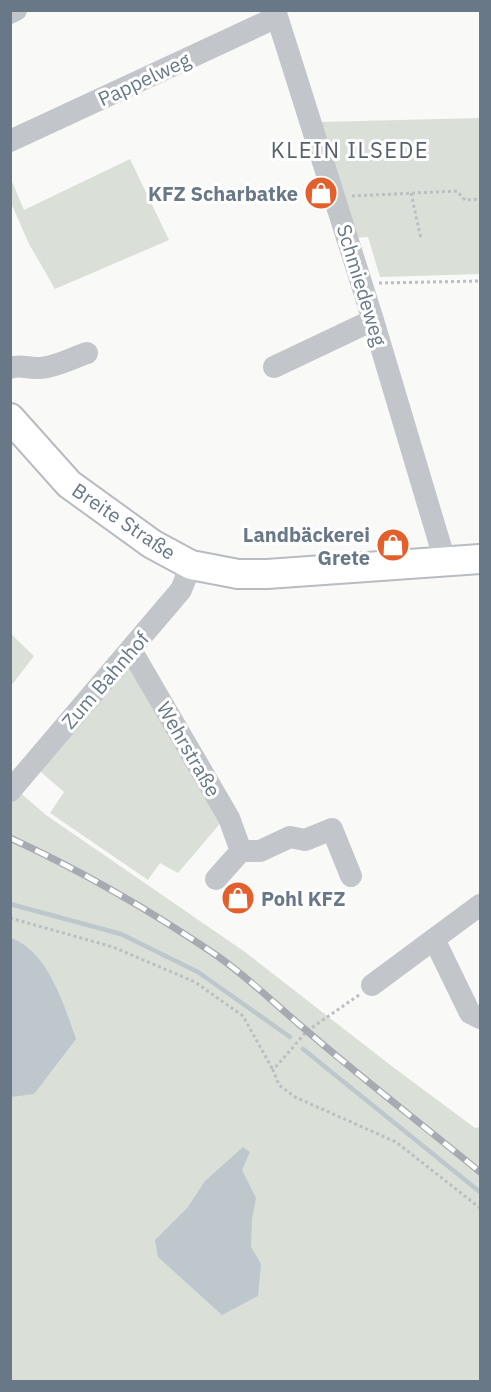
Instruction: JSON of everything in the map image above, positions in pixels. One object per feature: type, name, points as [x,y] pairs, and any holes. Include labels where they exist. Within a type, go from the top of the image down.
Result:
[{"type":"main road","name":"Breite Straße","points":[[10,418],[69,484],[152,544],[191,565],[238,574],[267,574],[480,559]]},
{"type":"street","points":[[10,13],[16,10]]},
{"type":"street","name":"Pappelweg","points":[[10,141],[276,14]]},
{"type":"street","name":"Schmiedeweg","points":[[276,14],[362,283],[445,561]]},
{"type":"street","points":[[274,367],[373,320]]},
{"type":"street","points":[[10,368],[18,365],[39,368],[53,366],[87,353]]},
{"type":"street","name":"Zum Bahnhof","points":[[10,791],[181,590],[191,565]]},
{"type":"street","name":"Wehrstraße","points":[[131,650],[229,818],[241,851]]},
{"type":"street","points":[[216,879],[241,851],[260,851],[290,837],[304,840],[332,829],[351,876]]},
{"type":"street","points":[[372,985],[480,905]]},
{"type":"street","points":[[434,939],[470,1013],[480,1018]]},
{"type":"path","points":[[335,196],[457,191],[465,200],[480,199]]},
{"type":"path","points":[[411,193],[421,238]]},
{"type":"path","points":[[362,283],[480,281]]},
{"type":"path","points":[[10,918],[113,947],[195,982],[243,1016],[279,1085],[295,1097],[396,1142],[480,1208]]},
{"type":"path","points":[[273,1070],[307,1031],[372,985]]},
{"type":"shaded area","points":[[480,118],[480,274],[380,277],[368,237],[352,238],[319,122]]},
{"type":"shaded area","points":[[130,159],[169,240],[55,289],[29,244],[11,203],[11,179],[24,210]]},
{"type":"shaded area","points":[[11,634],[34,656],[10,686]]},
{"type":"shaded area","points":[[129,662],[224,819],[178,873],[160,863],[148,880],[50,813],[64,792],[36,768]]},
{"type":"shaded area","points":[[10,784],[46,815],[245,952],[389,1064],[475,1128],[480,1127],[480,1381],[11,1381]]},
{"type":"shaded area","points":[[11,938],[35,954],[45,967],[60,996],[76,1039],[34,1094],[11,1097]]},
{"type":"shaded area","points":[[243,1147],[250,1152],[242,1170],[256,1198],[252,1219],[251,1247],[261,1264],[258,1296],[222,1315],[158,1257],[155,1240],[187,1208],[205,1181]]},
{"type":"waterway","points":[[10,904],[121,934],[198,972],[290,1037]]},
{"type":"waterway","points":[[303,1049],[480,1192]]},
{"type":"railway","points":[[10,838],[116,892],[216,955],[480,1172]]},
{"type":"place","name":"KFZ Scharbatke","points":[[321,193]]},
{"type":"place","name":"Landbäckerei Grete","points":[[393,545]]},
{"type":"place","name":"Pohl KFZ","points":[[238,898]]},
{"type":"district","name":"KLEIN ILSEDE","points":[[350,149]]}]
